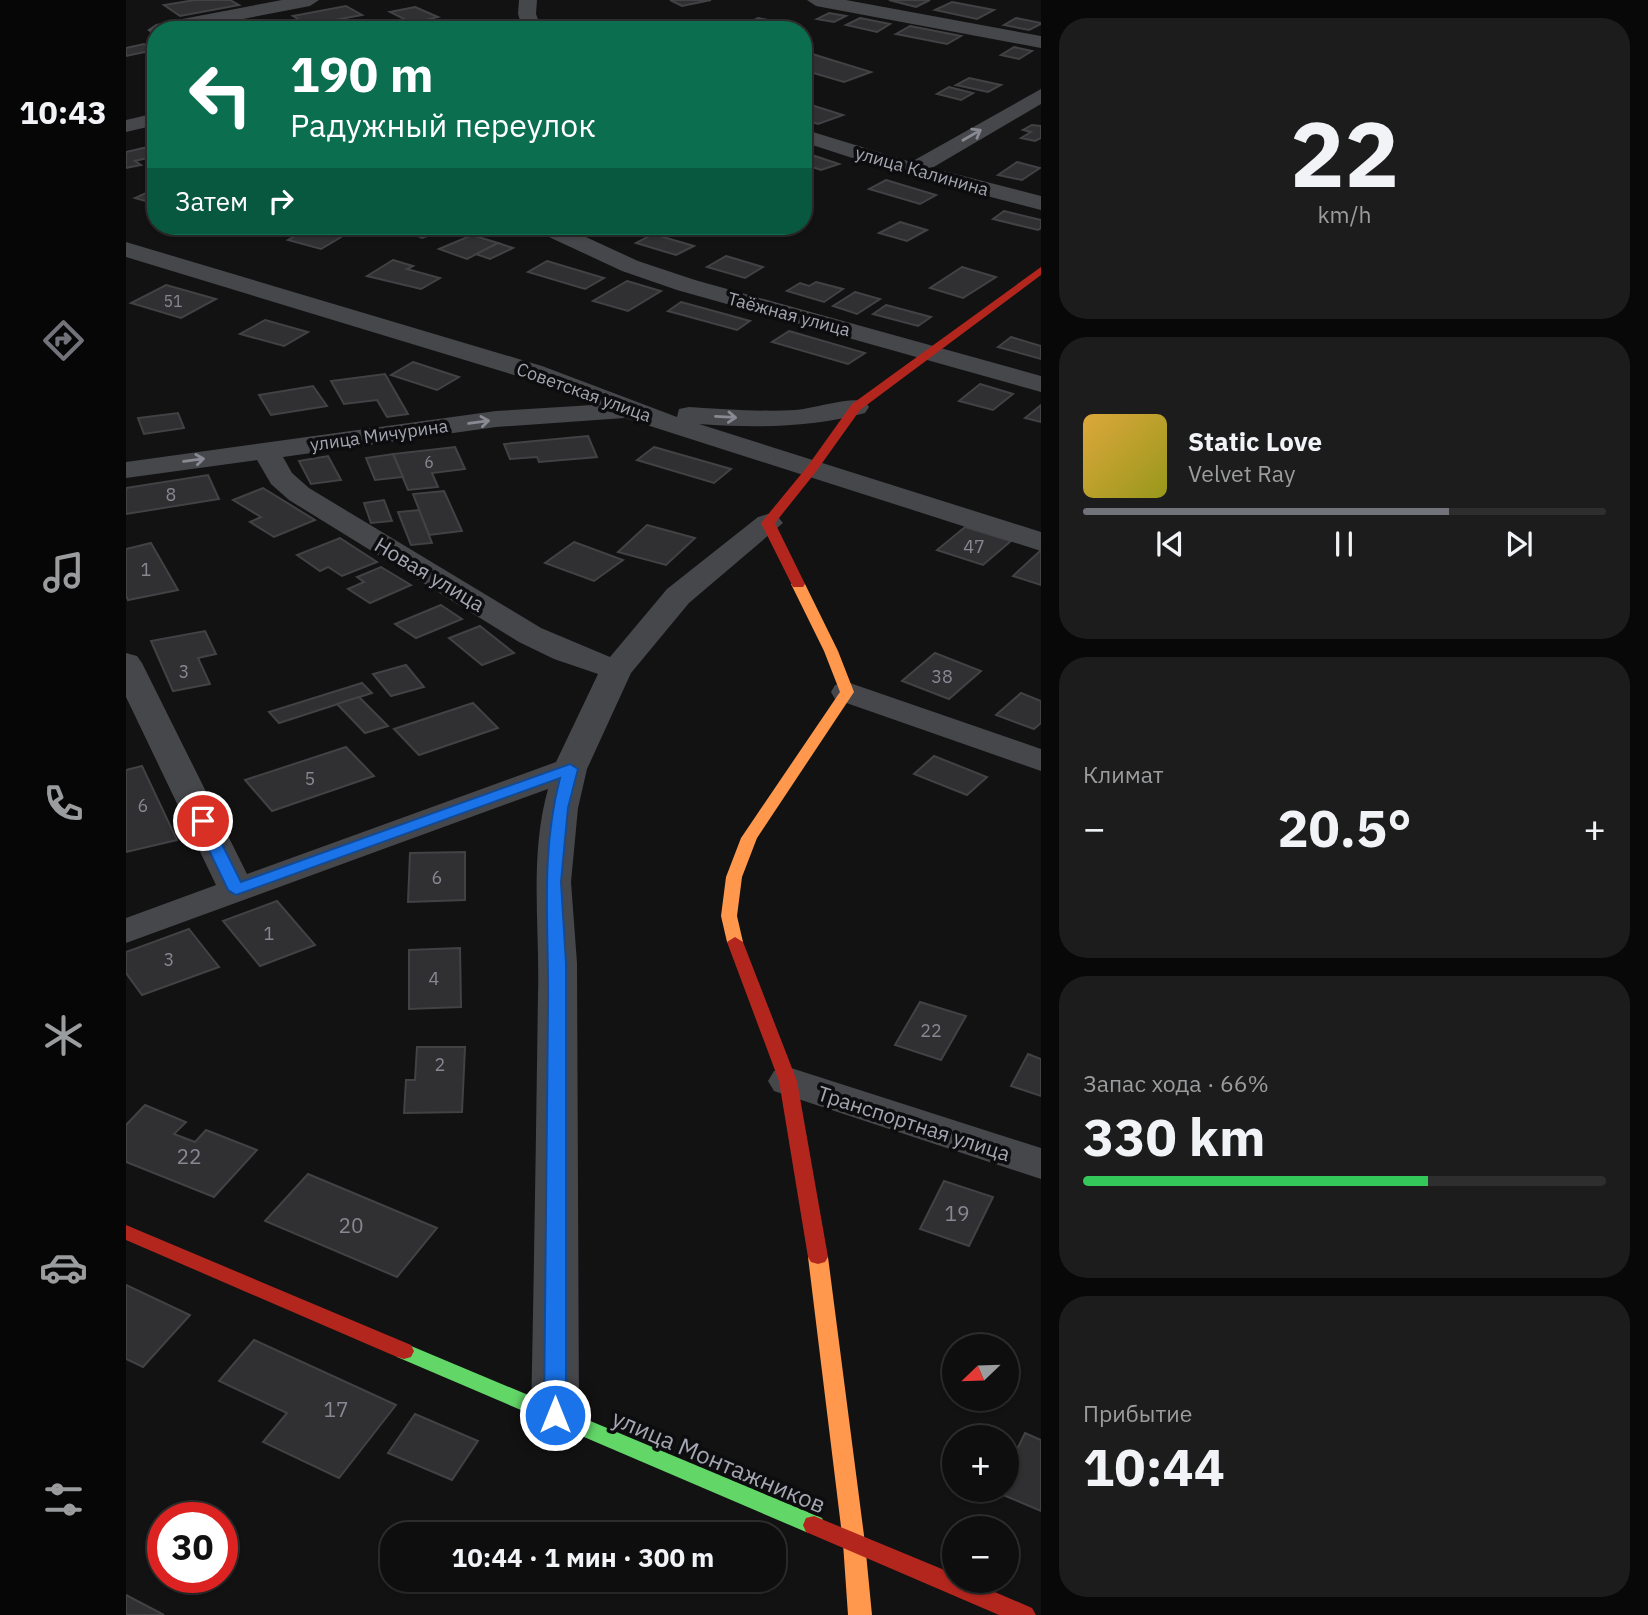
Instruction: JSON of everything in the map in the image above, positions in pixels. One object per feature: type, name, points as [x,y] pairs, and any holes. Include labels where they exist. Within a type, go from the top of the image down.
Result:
[{"type":"street","points":[[202,21],[310,0]]},
{"type":"street","points":[[528,0],[530,21]]},
{"type":"street","points":[[816,0],[1041,42]]},
{"type":"street","points":[[913,170],[1041,95]]},
{"type":"street","points":[[126,126],[147,121]]},
{"type":"street","name":"улица Калинина","points":[[812,138],[913,170],[1041,203]]},
{"type":"street","name":"Таёжная улица","points":[[564,235],[630,265],[685,285],[1041,384]]},
{"type":"street","name":"Советская улица","points":[[126,249],[533,372],[634,412],[1041,542]]},
{"type":"street","points":[[555,1415],[558,963],[553,882],[560,808],[570,769],[616,670],[678,596],[768,523],[811,470],[856,407],[1041,270]]},
{"type":"street","name":"улица Мичурина","points":[[126,470],[496,419],[585,412],[634,412],[789,419],[838,413],[856,407]]},
{"type":"street","name":"Новая улица","points":[[266,451],[281,478],[299,494],[530,635],[565,652],[616,670]]},
{"type":"street","points":[[768,523],[831,651],[846,692]]},
{"type":"street","points":[[126,663],[236,890]]},
{"type":"street","points":[[846,692],[1041,761]]},
{"type":"street","points":[[846,692],[749,838],[734,877],[729,916],[737,951],[788,1081],[821,1275],[854,1543],[860,1615]]},
{"type":"street","points":[[126,931],[570,769]]},
{"type":"street","name":"Транспортная улица","points":[[788,1081],[1041,1164]]},
{"type":"street","name":"улица Монтажников","points":[[126,1232],[1024,1615]]},
{"type":"building","points":[[195,0],[230,0],[239,5],[180,16],[164,5]]},
{"type":"building","points":[[670,0],[711,0],[682,6]]},
{"type":"building","points":[[889,0],[930,0],[916,7]]},
{"type":"building","points":[[952,2],[994,10],[977,19],[935,10]]},
{"type":"building","points":[[346,6],[362,15],[330,21],[301,21],[293,16]]},
{"type":"building","points":[[415,7],[438,17],[408,21],[390,12]]},
{"type":"building","points":[[829,13],[846,16],[834,22],[817,19]]},
{"type":"building","points":[[758,18],[773,21],[752,21]]},
{"type":"building","points":[[860,18],[890,24],[877,32],[846,25]]},
{"type":"building","points":[[1016,18],[1041,24],[1029,30],[1004,25]]},
{"type":"building","points":[[910,26],[961,36],[947,44],[896,34]]},
{"type":"building","points":[[144,44],[147,46],[147,52],[126,56],[126,48]]},
{"type":"building","points":[[1014,47],[1032,51],[1019,59],[1001,55]]},
{"type":"building","points":[[812,54],[871,72],[844,82],[812,73]]},
{"type":"building","points":[[969,78],[1001,85],[988,92],[956,85]]},
{"type":"building","points":[[949,87],[973,93],[961,100],[937,94]]},
{"type":"building","points":[[812,105],[843,115],[818,124],[812,122]]},
{"type":"building","points":[[1032,125],[1041,126],[1041,138],[1035,141],[1021,138],[1031,132],[1023,130]]},
{"type":"building","points":[[147,147],[147,158],[135,161],[141,165],[126,168],[126,152]]},
{"type":"building","points":[[812,155],[839,164],[821,170],[812,167]]},
{"type":"building","points":[[1017,162],[1040,168],[1022,180],[998,175]]},
{"type":"building","points":[[886,180],[936,195],[920,204],[869,189]]},
{"type":"building","points":[[147,193],[147,201],[135,198]]},
{"type":"building","points":[[1004,211],[1041,220],[1041,228],[1038,230],[993,219]]},
{"type":"building","points":[[900,222],[927,230],[907,241],[879,233]]},
{"type":"building","points":[[297,235],[343,236],[321,249],[288,240]]},
{"type":"building","points":[[472,235],[498,243],[467,259],[439,249]]},
{"type":"building","points":[[656,235],[694,246],[676,255],[636,243]]},
{"type":"building","points":[[498,243],[513,248],[490,259],[476,254]]},
{"type":"building","points":[[726,256],[763,267],[745,278],[707,267]]},
{"type":"building","points":[[393,260],[413,266],[407,269],[440,278],[421,289],[367,276]]},
{"type":"building","points":[[547,261],[604,278],[585,289],[528,272]]},
{"type":"building","points":[[962,267],[996,277],[963,298],[930,288]]},
{"type":"building","points":[[627,281],[661,291],[628,311],[593,301]]},
{"type":"building","points":[[816,282],[843,289],[824,302],[787,291],[800,283],[809,286]]},
{"type":"building","points":[[166,285],[216,299],[181,318],[131,303]]},
{"type":"building","points":[[855,292],[880,299],[857,314],[833,306]]},
{"type":"building","points":[[681,302],[750,321],[737,330],[668,311]]},
{"type":"building","points":[[886,305],[931,317],[918,326],[873,314]]},
{"type":"building","points":[[265,320],[308,332],[284,346],[240,334]]},
{"type":"building","points":[[789,331],[865,353],[848,364],[772,342]]},
{"type":"building","points":[[1011,337],[1041,346],[1041,359],[998,347]]},
{"type":"building","points":[[413,362],[459,377],[437,390],[391,375]]},
{"type":"building","points":[[385,374],[408,414],[387,417],[377,400],[344,404],[331,381]]},
{"type":"building","points":[[980,384],[1013,394],[993,410],[959,401]]},
{"type":"building","points":[[313,386],[327,406],[271,415],[259,395]]},
{"type":"building","points":[[1041,405],[1041,422],[1025,418]]},
{"type":"building","points":[[178,413],[184,428],[144,434],[138,418]]},
{"type":"building","points":[[588,436],[597,457],[539,462],[537,457],[510,459],[504,444]]},
{"type":"building","points":[[455,447],[465,469],[432,473],[438,487],[408,490],[393,454]]},
{"type":"building","points":[[654,447],[731,469],[714,483],[637,460]]},
{"type":"building","points":[[393,454],[403,477],[375,480],[366,458]]},
{"type":"building","points":[[328,456],[341,480],[311,484],[299,461]]},
{"type":"building","points":[[208,475],[219,499],[126,514],[126,488]]},
{"type":"building","points":[[263,488],[315,520],[274,537],[250,522],[261,517],[233,500]]},
{"type":"building","points":[[444,491],[462,531],[429,535],[413,494]]},
{"type":"building","points":[[384,500],[392,521],[371,523],[364,503]]},
{"type":"building","points":[[419,510],[432,543],[411,545],[398,512]]},
{"type":"building","points":[[647,525],[695,538],[666,565],[618,552]]},
{"type":"building","points":[[965,527],[1011,541],[983,565],[937,550]]},
{"type":"building","points":[[340,538],[377,562],[342,576],[328,567],[320,571],[297,555]]},
{"type":"building","points":[[574,542],[623,560],[594,581],[545,563]]},
{"type":"building","points":[[151,543],[178,590],[128,600],[126,549]]},
{"type":"building","points":[[1041,550],[1041,585],[1013,576]]},
{"type":"building","points":[[381,567],[411,585],[370,603],[348,589],[364,582],[357,577]]},
{"type":"building","points":[[441,605],[462,619],[416,638],[395,624]]},
{"type":"building","points":[[480,626],[514,653],[482,665],[449,638]]},
{"type":"building","points":[[205,631],[216,654],[198,658],[210,684],[173,691],[151,641]]},
{"type":"building","points":[[935,653],[981,671],[949,699],[902,681]]},
{"type":"building","points":[[406,665],[424,687],[391,696],[373,674]]},
{"type":"building","points":[[362,683],[372,693],[279,723],[269,712]]},
{"type":"building","points":[[1021,693],[1041,701],[1041,723],[1034,729],[996,715]]},
{"type":"building","points":[[359,697],[388,726],[365,733],[337,704]]},
{"type":"building","points":[[473,703],[498,728],[419,755],[394,729]]},
{"type":"building","points":[[346,747],[374,776],[272,811],[245,780]]},
{"type":"building","points":[[934,756],[987,777],[967,795],[914,774]]},
{"type":"building","points":[[142,766],[177,840],[126,852],[126,770]]},
{"type":"building","points":[[465,852],[465,900],[408,902],[410,853]]},
{"type":"building","points":[[277,901],[315,945],[260,966],[223,921]]},
{"type":"building","points":[[189,929],[219,967],[142,995],[126,973],[126,952]]},
{"type":"building","points":[[460,948],[461,1007],[409,1009],[409,950]]},
{"type":"building","points":[[920,1002],[966,1016],[941,1060],[895,1045]]},
{"type":"building","points":[[417,1047],[465,1047],[462,1112],[404,1113],[406,1080],[415,1080]]},
{"type":"building","points":[[1028,1054],[1041,1059],[1041,1096],[1011,1086]]},
{"type":"building","points":[[145,1105],[186,1122],[174,1134],[195,1142],[206,1130],[257,1150],[214,1197],[126,1162],[126,1125]]},
{"type":"building","points":[[308,1174],[437,1228],[397,1277],[265,1221]]},
{"type":"building","points":[[944,1181],[993,1197],[969,1246],[920,1229]]},
{"type":"building","points":[[126,1285],[190,1315],[143,1367],[126,1359]]},
{"type":"building","points":[[254,1340],[396,1405],[339,1478],[263,1442],[287,1413],[219,1381]]},
{"type":"building","points":[[415,1414],[478,1441],[452,1480],[388,1453]]},
{"type":"building","points":[[1025,1433],[1041,1440],[1041,1511],[1019,1502],[1019,1445]]},
{"type":"building","points":[[126,1595],[164,1615],[126,1615]]},
{"type":"traffic: fast","points":[[404,1351],[814,1525]]},
{"type":"traffic: slow","points":[[735,942],[729,916],[734,877],[749,838],[847,692],[831,651],[798,584]]},
{"type":"traffic: slow","points":[[818,1257],[854,1543],[860,1615]]},
{"type":"traffic: jam","points":[[798,584],[768,523],[811,470],[856,407],[1041,270]]},
{"type":"traffic: jam","points":[[735,942],[788,1081],[818,1257]]},
{"type":"traffic: jam","points":[[126,1232],[404,1351]]},
{"type":"traffic: jam","points":[[814,1525],[1024,1615]]},
{"type":"route","points":[[203,821],[236,890],[570,769],[560,808],[553,882],[558,963],[555,1415]]}]
